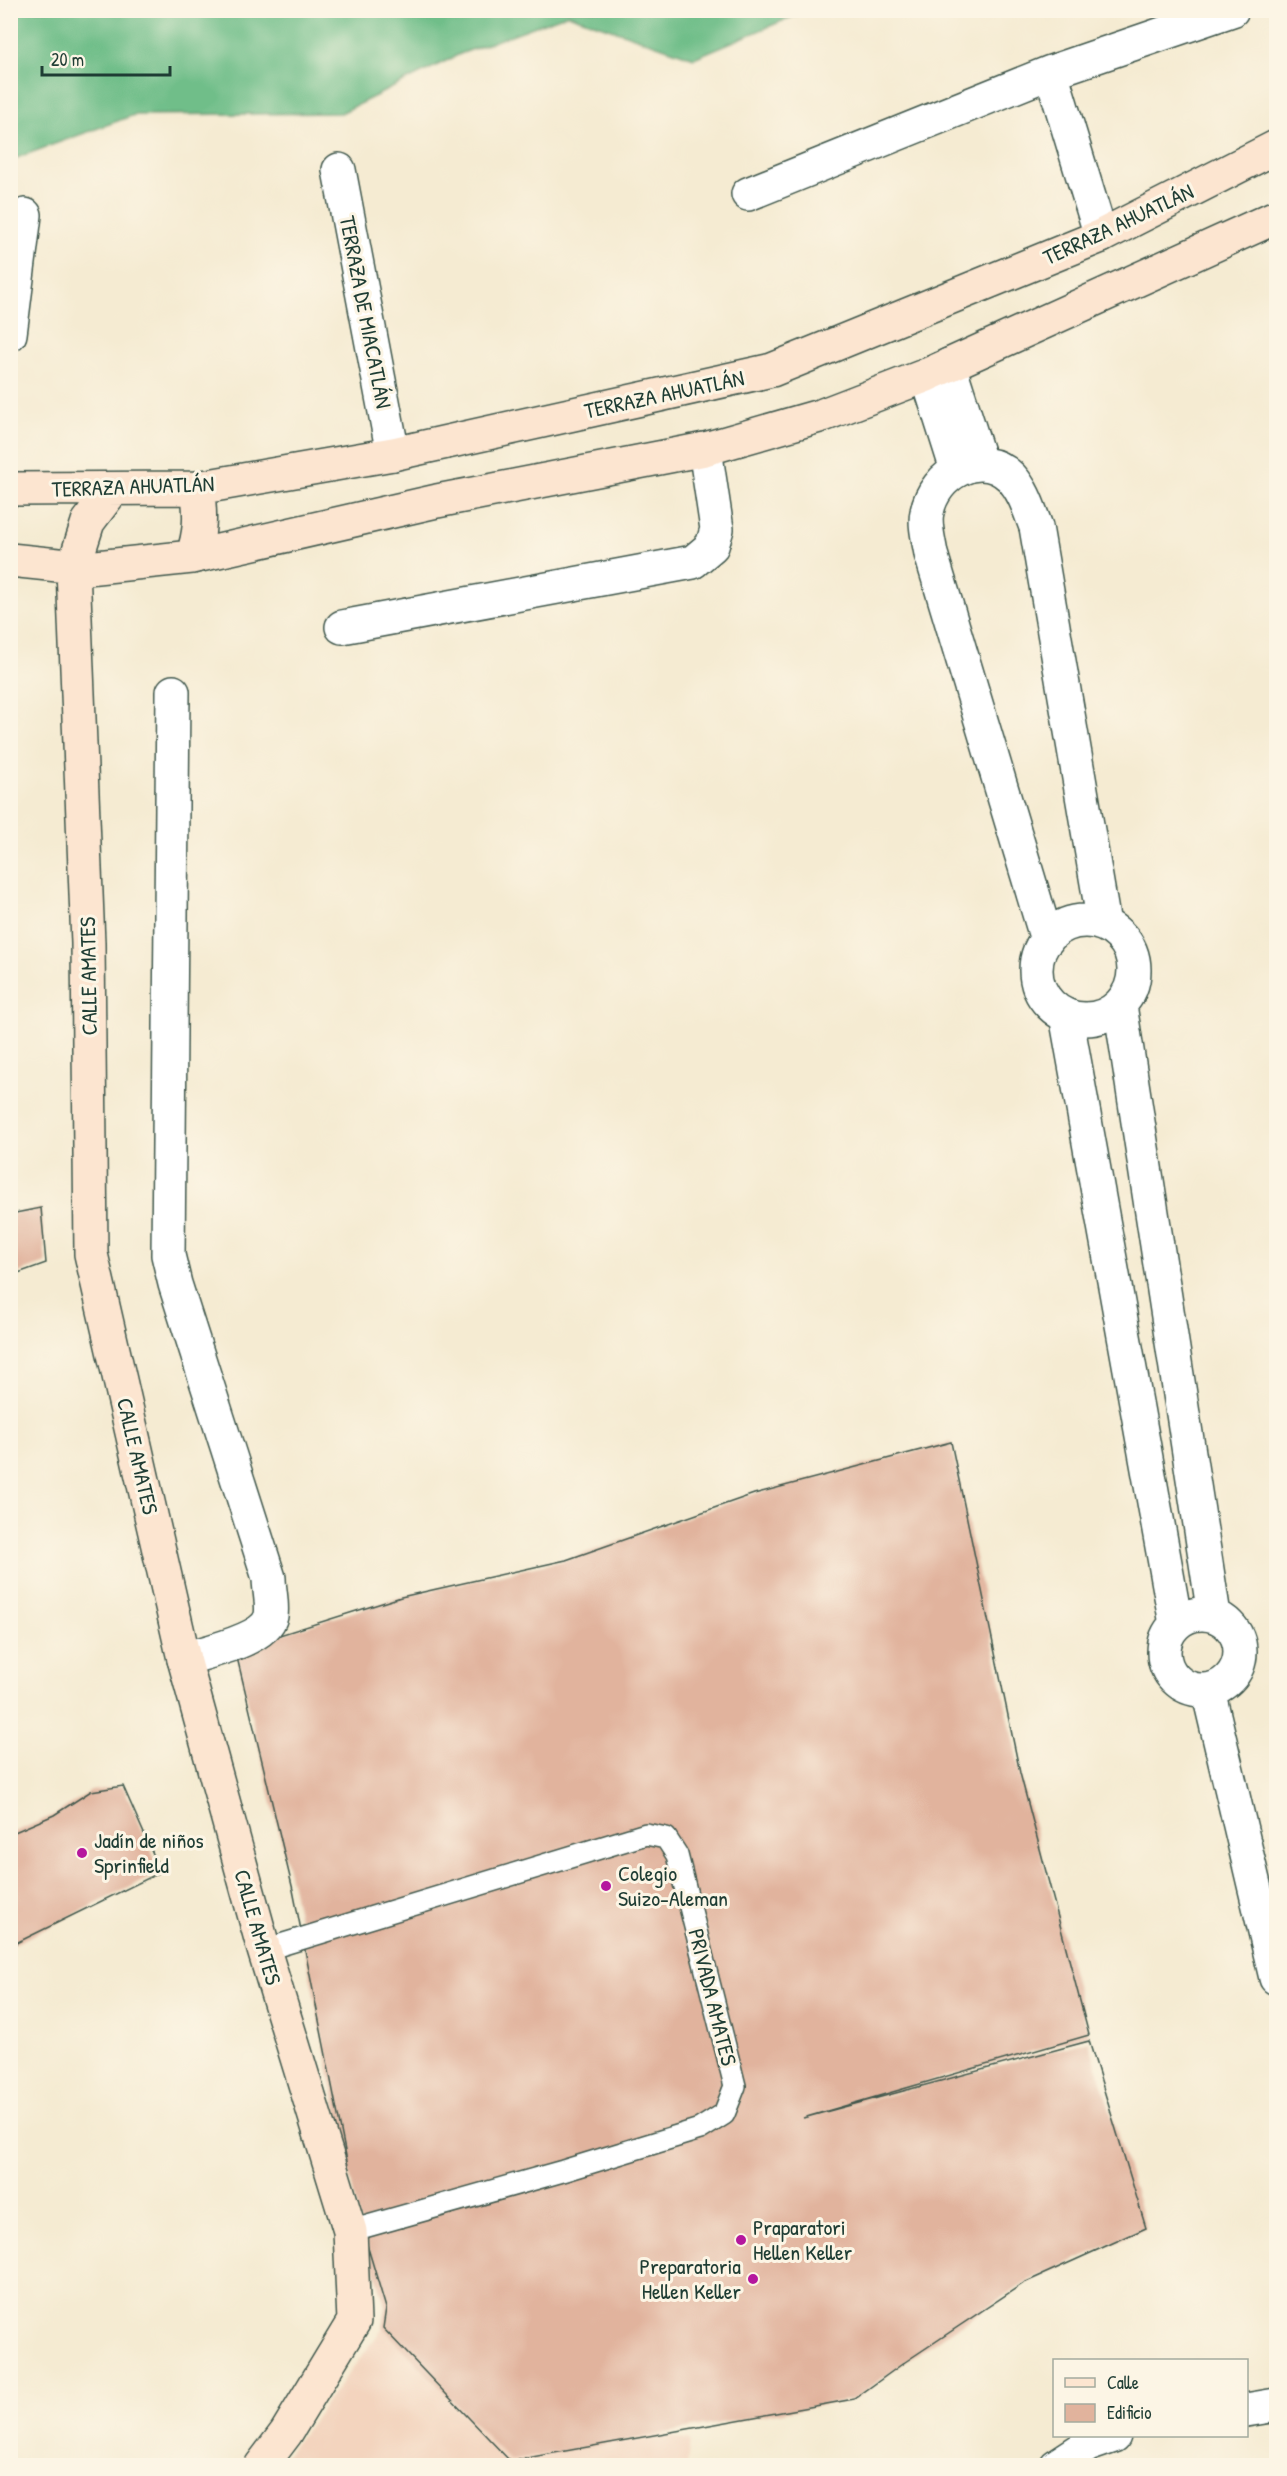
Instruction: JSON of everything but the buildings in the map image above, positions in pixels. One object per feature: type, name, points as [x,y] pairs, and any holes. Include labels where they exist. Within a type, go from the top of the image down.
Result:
[{"type":"street","points":[[748,194],[1051,72],[1232,10]]},
{"type":"street","points":[[1051,72],[1101,236]]},
{"type":"street","name":"TERRAZA AHUATLÁN","points":[[10,489],[197,488],[393,454],[772,370],[1101,236],[1276,147]]},
{"type":"street","name":"TERRAZA DE MIACATLÁN","points":[[339,170],[393,454]]},
{"type":"street","points":[[10,334],[25,215]]},
{"type":"street","points":[[10,560],[73,568],[192,557],[437,501],[705,449],[823,415],[938,370],[1276,217]]},
{"type":"street","points":[[938,370],[969,466]]},
{"type":"street","points":[[342,627],[693,562],[712,546],[717,529],[705,449]]},
{"type":"street","points":[[1047,940],[931,554],[926,513],[933,495],[945,479],[969,466],[997,466],[1016,483],[1022,490],[1036,527],[1104,924]]},
{"type":"street","points":[[192,557],[198,542],[201,515],[197,488]]},
{"type":"street","points":[[73,568],[88,522],[113,489]]},
{"type":"street","name":"CALLE AMATES","points":[[73,568],[88,943],[91,1254],[184,1659],[264,1950],[350,2231],[354,2321],[286,2433],[261,2466]]},
{"type":"street","points":[[173,692],[168,1255],[175,1284],[268,1578],[271,1615],[266,1626],[255,1633],[234,1643],[184,1659]]},
{"type":"street","points":[[1088,920],[1104,924],[1118,932],[1128,945],[1134,960],[1134,976],[1129,992],[1120,1005],[1108,1014],[1094,1018],[1066,1015],[1053,1007],[1037,982],[1036,968],[1039,953],[1058,929],[1072,922],[1088,920]]},
{"type":"street","points":[[1120,1005],[1214,1615]]},
{"type":"street","points":[[1066,1015],[1176,1624]]},
{"type":"street","points":[[1194,1615],[1214,1615],[1234,1630],[1240,1642],[1241,1655],[1231,1679],[1220,1686],[1196,1691],[1174,1680],[1167,1669],[1164,1657],[1165,1645],[1169,1633],[1176,1624],[1194,1615]]},
{"type":"street","points":[[1208,1690],[1276,1978]]},
{"type":"street","points":[[1248,2410],[1276,2405]]},
{"type":"street","points":[[1056,2466],[1088,2445],[1111,2437]]},
{"type":"lane","name":"PRIVADA AMATES","points":[[264,1950],[646,1834],[666,1838],[677,1855],[735,2086],[724,2114],[691,2132],[563,2172],[350,2231]]},
{"type":"shaded area","points":[[383,2328],[510,2461],[658,2434],[690,2441],[687,2465],[278,2466]]},
{"type":"green space","points":[[11,10],[806,11],[694,58],[568,14],[460,54],[341,113],[134,115],[11,160]]},
{"type":"place","name":"Jadín de niños Sprinfield","points":[[82,1853]]},
{"type":"place","name":"Colegio Suizo-Aleman","points":[[606,1886]]},
{"type":"place","name":"Praparatori Hellen Keller","points":[[741,2240]]},
{"type":"place","name":"Preparatoria Hellen Keller","points":[[753,2279]]}]
